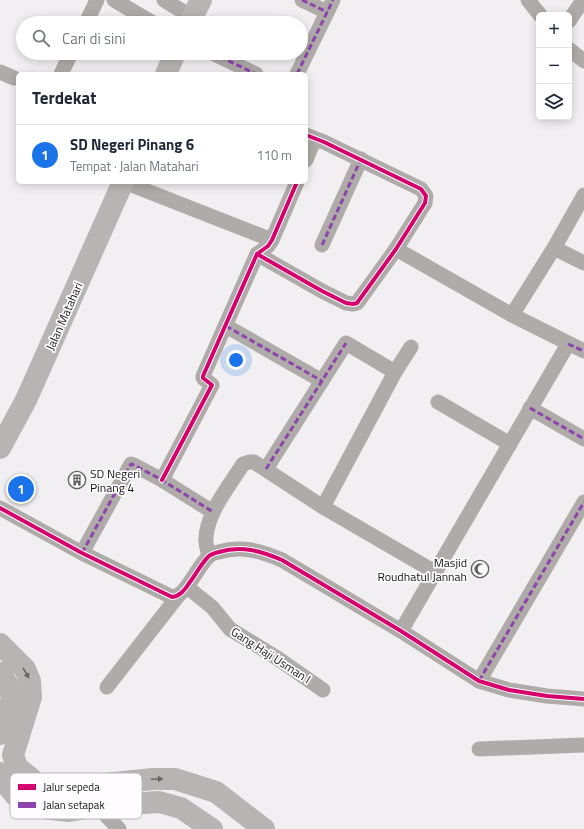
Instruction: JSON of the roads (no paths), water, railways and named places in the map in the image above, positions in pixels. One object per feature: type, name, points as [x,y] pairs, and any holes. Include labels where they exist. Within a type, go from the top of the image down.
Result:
[{"type":"main road","points":[[167,72],[172,60]]},
{"type":"main road","name":"Jalan Matahari","points":[[0,448],[32,388],[122,184]]},
{"type":"main road","points":[[0,644],[25,669],[30,681],[31,697],[12,755],[17,767],[24,773]]},
{"type":"main road","points":[[0,673],[10,688],[12,702],[0,734]]},
{"type":"main road","points":[[0,773],[10,789]]},
{"type":"main road","points":[[142,780],[175,779],[216,792],[264,829]]},
{"type":"main road","points":[[142,803],[158,802],[181,808],[212,829]]},
{"type":"street","points":[[89,16],[97,0]]},
{"type":"street","points":[[114,0],[141,16]]},
{"type":"street","points":[[164,0],[194,13]]},
{"type":"street","points":[[302,0],[330,6],[308,51]]},
{"type":"street","points":[[528,0],[538,12]]},
{"type":"street","points":[[572,16],[583,0]]},
{"type":"street","points":[[572,51],[584,61]]},
{"type":"street","points":[[62,72],[68,60]]},
{"type":"street","points":[[227,60],[252,72]]},
{"type":"street","points":[[298,72],[304,60]]},
{"type":"street","points":[[257,254],[346,303],[357,303],[396,249],[425,203],[426,196],[422,189],[324,142],[312,138],[312,145],[308,155]]},
{"type":"street","points":[[322,245],[362,159]]},
{"type":"street","points":[[128,184],[272,240]]},
{"type":"street","points":[[162,480],[212,385],[203,378],[203,376],[257,254],[268,246],[272,240],[295,184]]},
{"type":"street","points":[[512,315],[554,248],[584,195]]},
{"type":"street","points":[[554,248],[584,264]]},
{"type":"street","points":[[396,249],[512,315],[584,351]]},
{"type":"street","points":[[226,326],[322,381]]},
{"type":"street","points":[[266,469],[346,343],[395,372]]},
{"type":"street","points":[[401,631],[568,344]]},
{"type":"street","points":[[323,507],[395,372],[411,347]]},
{"type":"street","points":[[438,402],[510,444]]},
{"type":"street","points":[[530,408],[584,439]]},
{"type":"street","points":[[209,555],[206,536],[213,512],[243,464],[254,462],[323,507],[435,572]]},
{"type":"street","points":[[82,553],[131,464],[162,480],[213,512]]},
{"type":"street","points":[[478,681],[584,502]]},
{"type":"street","points":[[0,508],[82,553],[172,597],[182,591]]},
{"type":"street","points":[[107,688],[209,555],[236,548],[253,549],[265,552],[282,560],[401,631],[478,681],[509,690],[584,700]]},
{"type":"street","name":"Gang Haji Usman I","points":[[182,591],[212,607],[230,629],[277,658],[323,690]]},
{"type":"street","points":[[479,749],[584,745]]},
{"type":"street","points":[[109,819],[119,829]]},
{"type":"place","name":"SD Negeri Pinang 4","points":[[77,480]]},
{"type":"place","name":"SD Negeri Pinang 6","points":[[21,489]]},
{"type":"place","name":"Masjid Roudhatul Jannah","points":[[480,569]]}]
